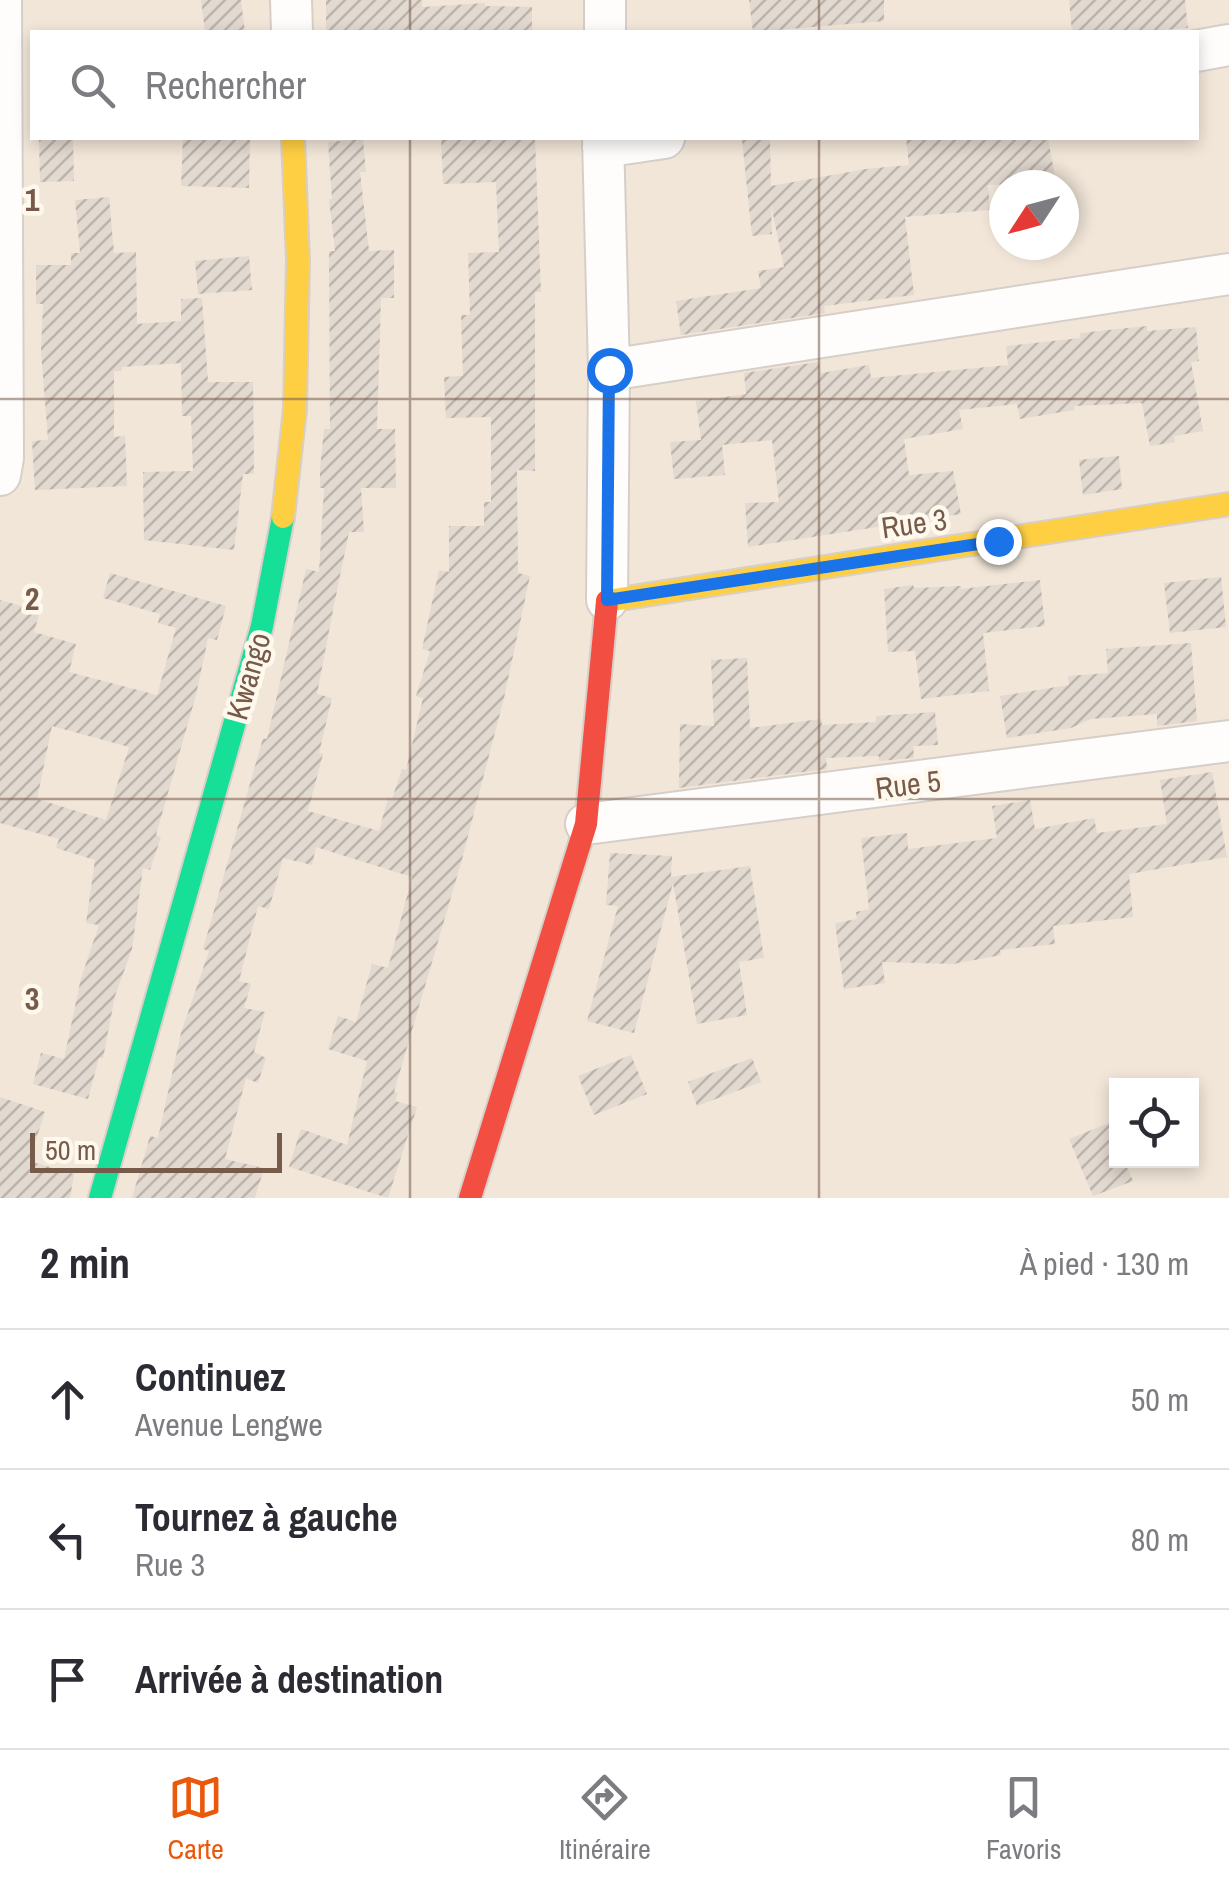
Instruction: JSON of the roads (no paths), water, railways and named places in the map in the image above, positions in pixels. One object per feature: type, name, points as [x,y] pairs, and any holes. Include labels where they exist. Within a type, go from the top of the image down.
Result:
[{"type":"street","points":[[0,475],[1,0]]},
{"type":"street","points":[[291,0],[292,30]]},
{"type":"street","points":[[605,0],[605,30]]},
{"type":"street","points":[[1199,50],[1229,45]]},
{"type":"street","name":"Kwango","points":[[100,1198],[262,626],[283,520],[295,409],[298,260],[293,140]]},
{"type":"street","points":[[470,1198],[586,824],[607,600],[609,370],[603,142],[634,140]]},
{"type":"street","points":[[609,370],[1229,274]]},
{"type":"street","name":"Rue 3","points":[[607,600],[1229,504]]},
{"type":"street","name":"Rue 5","points":[[586,824],[1229,742]]}]
